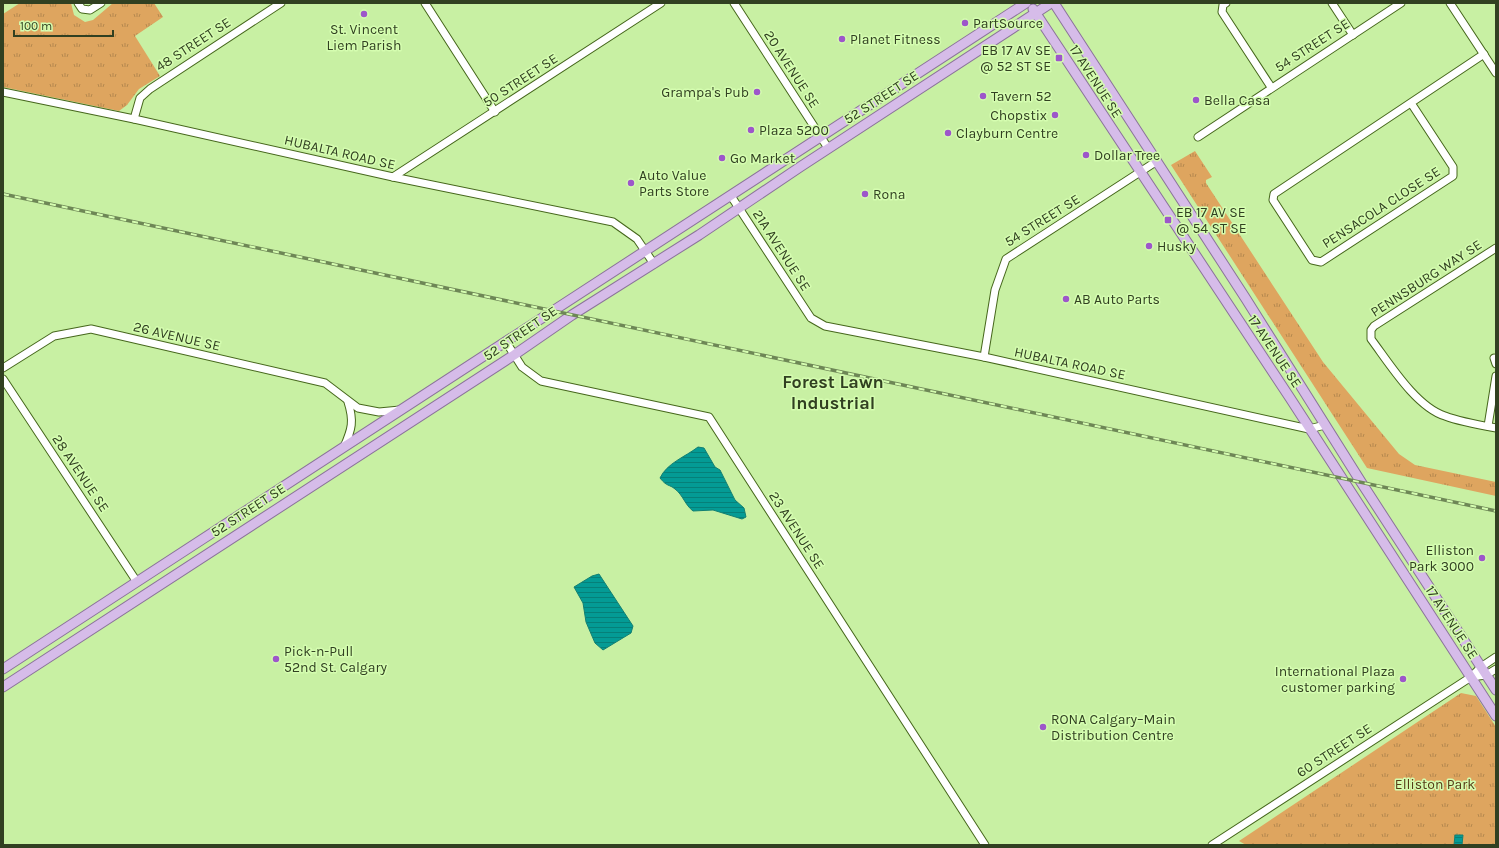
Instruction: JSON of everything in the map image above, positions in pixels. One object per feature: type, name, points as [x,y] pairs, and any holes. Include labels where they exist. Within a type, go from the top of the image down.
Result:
[{"type":"main road","name":"52 STREET SE","points":[[3,669],[1028,3]]},
{"type":"main road","name":"17 AVENUE SE","points":[[1028,3],[1141,172],[1496,716]]},
{"type":"main road","name":"52 STREET SE","points":[[3,687],[572,315],[740,208],[828,148],[1035,13],[1053,3]]},
{"type":"main road","name":"17 AVENUE SE","points":[[1053,3],[1157,161],[1496,690]]},
{"type":"street","points":[[78,3],[82,9],[90,10],[101,3]]},
{"type":"street","name":"48 STREET SE","points":[[134,119],[140,98],[150,89],[281,3]]},
{"type":"street","points":[[425,3],[495,112]]},
{"type":"street","name":"50 STREET SE","points":[[393,177],[661,3]]},
{"type":"street","name":"20 AVENUE SE","points":[[734,3],[828,148]]},
{"type":"street","points":[[1226,3],[1223,5],[1222,12],[1271,87]]},
{"type":"street","points":[[1332,3],[1353,34]]},
{"type":"street","name":"54 STREET SE","points":[[1198,137],[1271,87],[1401,3]]},
{"type":"street","points":[[1450,3],[1496,73]]},
{"type":"street","name":"PENSACOLA CLOSE SE","points":[[1411,103],[1453,167],[1452,176],[1321,262],[1312,260],[1273,200],[1274,194],[1484,54]]},
{"type":"street","name":"HUBALTA ROAD SE","points":[[3,92],[134,119],[393,177],[613,222],[637,239],[654,264]]},
{"type":"street","name":"54 STREET SE","points":[[984,357],[995,290],[1006,259],[1157,161]]},
{"type":"street","name":"21A AVENUE SE","points":[[731,196],[811,318]]},
{"type":"street","name":"PENNSBURG WAY SE","points":[[1496,248],[1374,326],[1371,339],[1411,391],[1427,406],[1444,416],[1496,428]]},
{"type":"street","name":"HUBALTA ROAD SE","points":[[811,318],[825,326],[984,357],[1309,429],[1325,425]]},
{"type":"street","name":"26 AVENUE SE","points":[[3,368],[54,336],[91,329],[325,383],[348,402],[358,408],[379,412],[402,410]]},
{"type":"street","name":"23 AVENUE SE","points":[[506,342],[522,367],[541,381],[709,417],[985,845]]},
{"type":"street","points":[[1488,426],[1496,376]]},
{"type":"street","name":"28 AVENUE SE","points":[[3,379],[137,582]]},
{"type":"street","points":[[343,448],[351,430],[353,419],[348,402]]},
{"type":"street","name":"60 STREET SE","points":[[1212,845],[1471,677],[1481,667],[1496,658]]},
{"type":"street","name":"60 STREET SE","points":[[1471,677],[1486,675],[1496,669]]},
{"type":"green space","points":[[20,3],[71,3],[74,15],[85,22],[93,20],[113,3],[154,3],[163,17],[135,36],[160,76],[139,89],[127,105],[119,111],[3,87],[3,14]]},
{"type":"green space","points":[[1195,151],[1212,177],[1206,180],[1206,183],[1323,362],[1399,454],[1415,465],[1496,482],[1496,496],[1367,468],[1171,165]]},
{"type":"green space","name":"Elliston Park","points":[[1461,693],[1476,696],[1496,727],[1496,845],[1246,845],[1239,841]]},
{"type":"water","points":[[698,447],[704,448],[715,467],[720,470],[735,500],[744,508],[746,517],[742,519],[713,510],[693,511],[678,491],[664,483],[660,478],[667,468]]},
{"type":"water","points":[[599,574],[633,626],[631,633],[603,650],[595,643],[586,622],[583,603],[574,587],[592,576]]},
{"type":"water","points":[[1455,835],[1463,835],[1462,845],[1454,845]]},
{"type":"railway","points":[[3,194],[1496,511]]},
{"type":"place","name":"St. Vincent Liem Parish","points":[[364,14]]},
{"type":"place","name":"PartSource","points":[[965,23]]},
{"type":"place","name":"Planet Fitness","points":[[842,39]]},
{"type":"place","name":"EB 17 AV SE @ 52 ST SE","points":[[1059,58]]},
{"type":"place","name":"Grampa's Pub","points":[[757,92]]},
{"type":"place","name":"Tavern 52","points":[[983,96]]},
{"type":"place","name":"Bella Casa","points":[[1196,100]]},
{"type":"place","name":"Chopstix","points":[[1055,115]]},
{"type":"place","name":"Plaza 5200","points":[[751,130]]},
{"type":"place","name":"Clayburn Centre","points":[[948,133]]},
{"type":"place","name":"Dollar Tree","points":[[1086,155]]},
{"type":"place","name":"Go Market","points":[[722,158]]},
{"type":"place","name":"Auto Value Parts Store","points":[[631,183]]},
{"type":"place","name":"Rona","points":[[865,194]]},
{"type":"place","name":"EB 17 AV SE @ 54 ST SE","points":[[1168,220]]},
{"type":"place","name":"Husky","points":[[1149,246]]},
{"type":"place","name":"AB Auto Parts","points":[[1066,299]]},
{"type":"place","name":"Elliston Park 3000","points":[[1482,558]]},
{"type":"place","name":"Pick-n-Pull 52nd St. Calgary","points":[[276,659]]},
{"type":"place","name":"International Plaza customer parking","points":[[1403,679]]},
{"type":"place","name":"RONA Calgary–Main Distribution Centre","points":[[1043,727]]},
{"type":"district","name":"Forest Lawn Industrial","points":[[833,392]]}]
